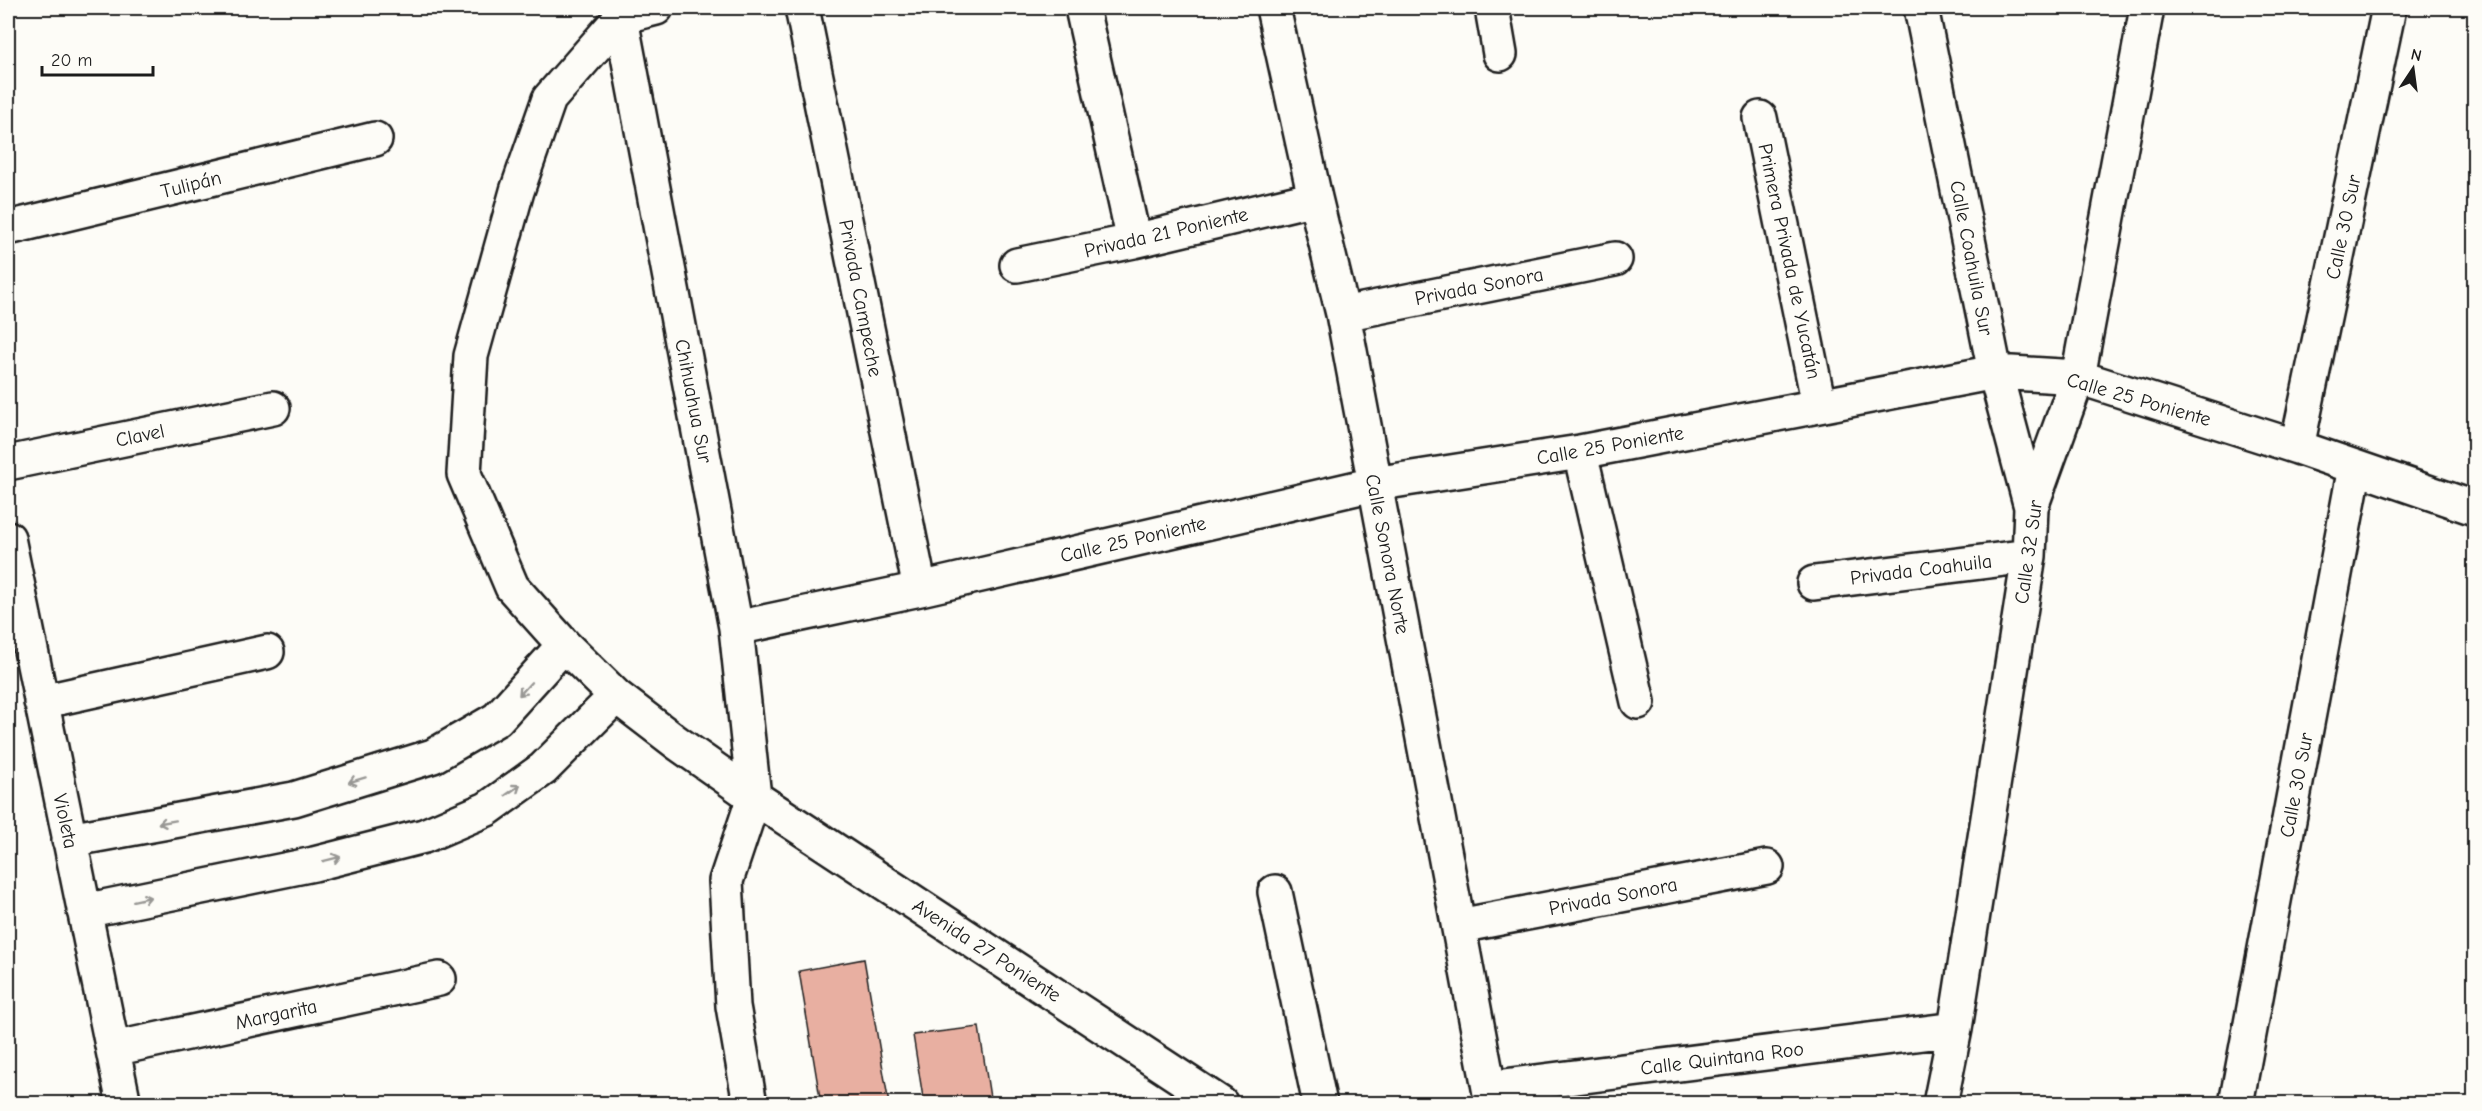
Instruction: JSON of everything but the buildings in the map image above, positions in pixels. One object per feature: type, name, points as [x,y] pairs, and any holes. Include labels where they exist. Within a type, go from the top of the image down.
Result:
[{"type":"street","points":[[620,12],[656,8]]},
{"type":"street","name":"Privada Campeche","points":[[802,8],[920,589]]},
{"type":"street","points":[[1083,8],[1134,242]]},
{"type":"street","name":"Calle Sonora Norte","points":[[1273,8],[1343,314],[1490,1096]]},
{"type":"street","points":[[1492,8],[1500,54]]},
{"type":"street","name":"Calle Coahuila Sur","points":[[1921,8],[1995,372],[2031,507]]},
{"type":"street","name":"Calle 32 Sur","points":[[1940,1104],[1955,1029],[2028,556],[2031,507],[2078,377],[2147,8]]},
{"type":"street","name":"Calle 30 Sur","points":[[2297,447],[2389,8]]},
{"type":"street","name":"Chihuahua Sur","points":[[620,12],[736,628],[754,797]]},
{"type":"street","name":"Avenida 27 Poniente","points":[[620,12],[549,99],[517,191],[471,356],[464,474],[512,586],[564,645],[616,696],[754,797],[1221,1104]]},
{"type":"street","name":"Primera Privada de Yucatán","points":[[1760,118],[1819,405]]},
{"type":"street","name":"Tulipán","points":[[8,228],[375,140]]},
{"type":"street","name":"Privada 21 Poniente","points":[[1017,265],[1134,242],[1315,198]]},
{"type":"street","name":"Privada Sonora","points":[[1343,314],[1615,259]]},
{"type":"street","name":"Calle 25 Poniente","points":[[736,628],[920,589],[1374,484],[1580,452],[1995,372],[2078,377],[2297,447],[2475,508]]},
{"type":"street","name":"Clavel","points":[[8,463],[273,408]]},
{"type":"street","points":[[1580,452],[1638,702]]},
{"type":"street","name":"Calle 30 Sur","points":[[2236,1104],[2355,467]]},
{"type":"street","name":"Violeta","points":[[8,538],[124,1104]]},
{"type":"street","name":"Privada Coahuila","points":[[1814,583],[2028,556]]},
{"type":"street","points":[[69,840],[294,799],[433,756],[497,719],[564,645]]},
{"type":"street","points":[[41,702],[267,652]]},
{"type":"street","points":[[84,911],[314,864],[424,836],[487,809],[543,769],[616,696]]},
{"type":"street","points":[[750,1104],[733,1006],[726,881],[754,797]]},
{"type":"street","name":"Privada Sonora","points":[[1459,926],[1767,867]]},
{"type":"street","points":[[1275,892],[1320,1104]]},
{"type":"street","name":"Margarita","points":[[113,1049],[439,980]]},
{"type":"street","name":"Calle Quintana Roo","points":[[1490,1096],[1955,1029]]}]
